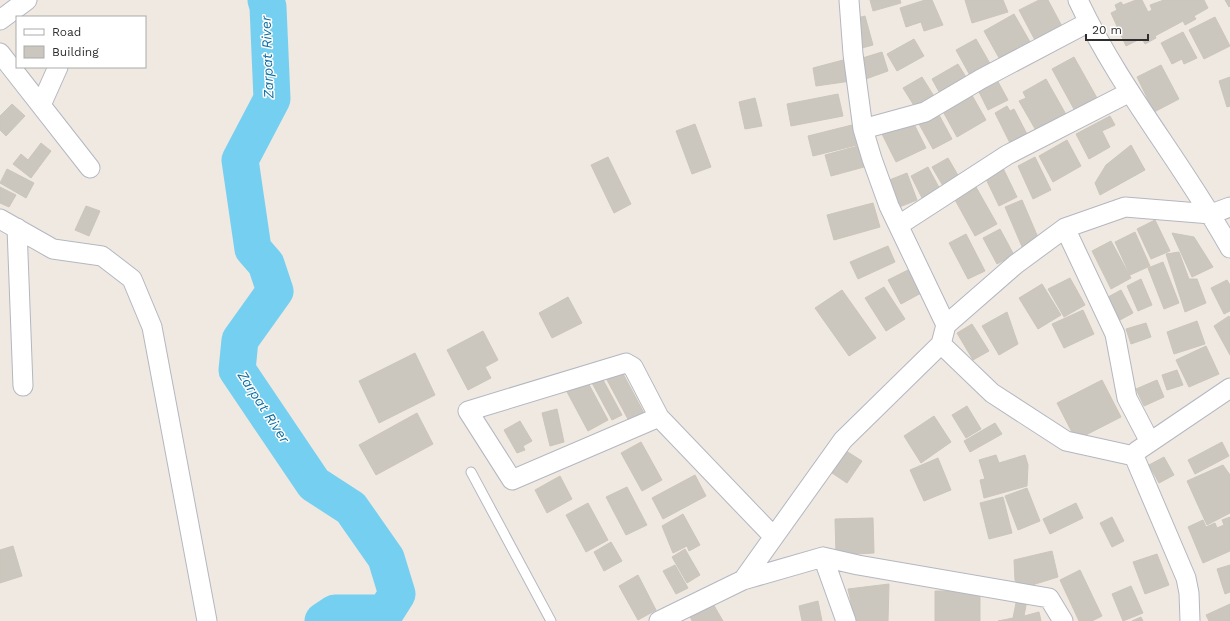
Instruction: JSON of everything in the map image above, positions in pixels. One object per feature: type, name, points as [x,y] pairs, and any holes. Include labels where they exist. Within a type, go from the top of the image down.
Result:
[{"type":"street","points":[[849,0],[853,54],[863,129],[889,206],[946,325]]},
{"type":"street","points":[[1078,0],[1089,22],[1130,92],[1211,214],[1230,248]]},
{"type":"street","points":[[863,129],[925,112],[981,79],[1089,22]]},
{"type":"street","points":[[0,53],[90,168]]},
{"type":"street","points":[[41,105],[58,68]]},
{"type":"street","points":[[899,225],[1007,155],[1130,92]]},
{"type":"street","points":[[743,580],[843,440],[941,344],[946,325],[1016,264],[1065,228],[1125,207],[1211,214],[1230,207]]},
{"type":"street","points":[[0,219],[53,249],[102,256],[132,279],[152,327],[207,621]]},
{"type":"street","points":[[17,228],[23,386]]},
{"type":"street","points":[[1065,228],[1115,334],[1127,398],[1150,442]]},
{"type":"street","points":[[941,344],[992,393],[1066,441],[1134,456]]},
{"type":"street","points":[[659,417],[512,480],[468,411],[626,363],[632,367],[659,417],[773,536]]},
{"type":"street","points":[[1190,621],[1189,593],[1186,578],[1134,456],[1137,450],[1230,388]]},
{"type":"street","points":[[823,556],[846,621]]},
{"type":"street","points":[[659,621],[743,580],[823,556],[858,565],[1049,598],[1063,621]]},
{"type":"lane","points":[[471,472],[550,621]]},
{"type":"building","points":[[870,0],[900,0],[901,3],[873,11]]},
{"type":"building","points":[[925,0],[932,0],[943,25],[924,31],[921,22],[906,27],[900,8]]},
{"type":"building","points":[[965,0],[1003,0],[1008,12],[972,23]]},
{"type":"building","points":[[1039,0],[1048,0],[1064,30],[1037,44],[1019,10]]},
{"type":"building","points":[[1136,0],[1142,0],[1148,12],[1152,10],[1150,5],[1164,0],[1204,0],[1208,8],[1194,16],[1196,19],[1185,25],[1183,21],[1155,36],[1156,38],[1145,44],[1142,38],[1126,46],[1111,13],[1117,10],[1115,5],[1121,2],[1123,5]]},
{"type":"building","points":[[1225,0],[1230,0],[1229,7]]},
{"type":"building","points":[[1014,14],[1033,47],[1003,65],[984,31]]},
{"type":"building","points":[[865,16],[873,45],[862,48],[854,19]]},
{"type":"building","points":[[1215,17],[1230,46],[1204,59],[1189,30]]},
{"type":"building","points":[[1183,32],[1197,58],[1184,64],[1182,59],[1172,64],[1161,43]]},
{"type":"building","points":[[914,39],[924,56],[897,71],[887,54]]},
{"type":"building","points":[[976,39],[992,67],[972,79],[956,50]]},
{"type":"building","points":[[882,52],[888,71],[863,80],[856,60]]},
{"type":"building","points":[[1074,57],[1097,98],[1075,111],[1052,69]]},
{"type":"building","points":[[847,59],[851,81],[816,86],[813,68]]},
{"type":"building","points":[[958,64],[969,82],[942,97],[932,79]]},
{"type":"building","points":[[1161,65],[1179,99],[1154,112],[1137,77]]},
{"type":"building","points":[[922,77],[937,101],[918,112],[903,88]]},
{"type":"building","points":[[1230,77],[1230,106],[1227,107],[1219,81]]},
{"type":"building","points":[[996,78],[1008,100],[988,110],[977,88]]},
{"type":"building","points":[[1046,79],[1068,118],[1038,134],[1019,101],[1026,98],[1023,92]]},
{"type":"building","points":[[969,90],[986,120],[957,137],[940,106]]},
{"type":"building","points":[[838,94],[843,116],[791,126],[787,104]]},
{"type":"building","points":[[755,98],[762,126],[745,129],[739,102]]},
{"type":"building","points":[[12,104],[25,116],[6,136],[0,130],[0,116]]},
{"type":"building","points":[[1007,106],[1010,111],[1014,109],[1029,138],[1012,147],[995,113]]},
{"type":"building","points":[[938,113],[952,139],[933,149],[919,124]]},
{"type":"building","points":[[1110,116],[1115,125],[1102,131],[1110,147],[1089,159],[1076,134]]},
{"type":"building","points":[[911,118],[926,148],[896,162],[881,132]]},
{"type":"building","points":[[695,124],[711,167],[692,174],[676,131]]},
{"type":"building","points":[[852,125],[857,145],[813,156],[808,136]]},
{"type":"building","points":[[1067,140],[1081,166],[1053,182],[1039,156]]},
{"type":"building","points":[[41,143],[51,151],[31,178],[13,164],[21,154],[28,160]]},
{"type":"building","points":[[1131,145],[1145,170],[1100,195],[1095,183],[1106,165]]},
{"type":"building","points":[[858,146],[864,167],[831,176],[825,155]]},
{"type":"building","points":[[608,157],[631,204],[614,213],[591,165]]},
{"type":"building","points":[[1035,157],[1051,190],[1033,199],[1018,166]]},
{"type":"building","points":[[948,158],[959,177],[943,186],[932,167]]},
{"type":"building","points":[[928,167],[942,193],[924,202],[911,176]]},
{"type":"building","points":[[1003,168],[1017,197],[999,206],[985,177]]},
{"type":"building","points":[[7,169],[34,183],[26,198],[0,183]]},
{"type":"building","points":[[907,173],[917,200],[897,208],[887,181]]},
{"type":"building","points":[[0,187],[16,195],[9,207],[0,203]]},
{"type":"building","points":[[976,187],[997,224],[975,236],[954,198]]},
{"type":"building","points":[[1022,200],[1040,242],[1023,249],[1005,207]]},
{"type":"building","points":[[873,203],[880,227],[834,240],[827,215]]},
{"type":"building","points":[[86,206],[100,211],[89,236],[75,230]]},
{"type":"building","points":[[1155,220],[1170,251],[1151,259],[1137,229]]},
{"type":"building","points":[[1000,229],[1014,255],[997,264],[983,238]]},
{"type":"building","points":[[1135,232],[1150,266],[1130,275],[1115,242]]},
{"type":"building","points":[[1172,233],[1194,237],[1213,267],[1192,277]]},
{"type":"building","points":[[966,234],[985,271],[968,279],[949,243]]},
{"type":"building","points":[[1111,241],[1131,278],[1111,289],[1092,251]]},
{"type":"building","points":[[888,246],[895,262],[858,279],[850,262]]},
{"type":"building","points":[[1179,252],[1189,279],[1197,279],[1206,303],[1185,312],[1166,254]]},
{"type":"building","points":[[1163,262],[1179,303],[1164,309],[1148,268]]},
{"type":"building","points":[[910,269],[923,292],[901,304],[888,280]]},
{"type":"building","points":[[1070,278],[1085,305],[1064,317],[1048,289]]},
{"type":"building","points":[[1141,279],[1152,305],[1138,311],[1127,286]]},
{"type":"building","points":[[1227,280],[1230,285],[1230,311],[1224,314],[1211,288]]},
{"type":"building","points":[[1042,284],[1061,315],[1038,329],[1019,298]]},
{"type":"building","points":[[884,287],[905,319],[886,331],[865,298]]},
{"type":"building","points":[[842,290],[876,338],[849,356],[815,308]]},
{"type":"building","points":[[1121,290],[1133,313],[1120,320],[1108,297]]},
{"type":"building","points":[[568,297],[582,323],[552,338],[539,313]]},
{"type":"building","points":[[1083,310],[1094,334],[1064,348],[1052,324]]},
{"type":"building","points":[[1007,312],[1018,344],[999,355],[982,326]]},
{"type":"building","points":[[1229,316],[1230,318],[1230,355],[1214,326]]},
{"type":"building","points":[[1197,321],[1205,344],[1174,354],[1167,332]]},
{"type":"building","points":[[1146,323],[1151,337],[1131,344],[1126,329]]},
{"type":"building","points":[[972,324],[989,351],[973,360],[957,333]]},
{"type":"building","points":[[483,331],[498,360],[485,367],[491,378],[468,390],[447,350]]},
{"type":"building","points":[[1206,346],[1219,374],[1189,387],[1176,360]]},
{"type":"building","points":[[415,353],[435,395],[379,423],[359,381]]},
{"type":"building","points":[[621,370],[644,413],[629,421],[606,378]]},
{"type":"building","points":[[1177,370],[1183,385],[1167,390],[1162,375]]},
{"type":"building","points":[[601,376],[622,415],[612,420],[591,381]]},
{"type":"building","points":[[586,379],[608,420],[588,431],[566,390]]},
{"type":"building","points":[[1102,380],[1121,417],[1076,440],[1057,403]]},
{"type":"building","points":[[1157,380],[1164,397],[1144,406],[1136,389]]},
{"type":"building","points":[[967,406],[981,429],[966,438],[952,415]]},
{"type":"building","points":[[557,409],[564,442],[550,446],[542,413]]},
{"type":"building","points":[[417,413],[433,444],[376,475],[359,445]]},
{"type":"building","points":[[934,416],[951,442],[921,463],[904,436]]},
{"type":"building","points":[[520,421],[532,441],[523,446],[525,450],[517,453],[504,430]]},
{"type":"building","points":[[995,423],[1002,434],[970,452],[964,441]]},
{"type":"building","points":[[641,442],[662,480],[642,491],[621,453]]},
{"type":"building","points":[[1222,442],[1229,456],[1195,474],[1188,460]]},
{"type":"building","points":[[843,449],[862,461],[847,483],[829,471]]},
{"type":"building","points":[[996,455],[999,463],[1025,455],[1028,465],[1027,486],[984,498],[980,480],[985,479],[979,460]]},
{"type":"building","points":[[1164,457],[1174,475],[1159,483],[1149,465]]},
{"type":"building","points":[[938,458],[951,490],[924,501],[910,470]]},
{"type":"building","points":[[1223,465],[1230,475],[1230,513],[1207,525],[1187,481]]},
{"type":"building","points":[[695,475],[706,496],[663,519],[652,498]]},
{"type":"building","points":[[560,476],[572,499],[547,513],[535,490]]},
{"type":"building","points":[[627,487],[647,525],[626,535],[606,497]]},
{"type":"building","points":[[1027,488],[1040,521],[1018,530],[1005,496]]},
{"type":"building","points":[[1003,497],[1012,533],[989,539],[980,503]]},
{"type":"building","points":[[588,503],[608,540],[586,552],[566,515]]},
{"type":"building","points":[[1076,503],[1083,518],[1050,534],[1043,519]]},
{"type":"building","points":[[683,514],[700,545],[689,551],[687,546],[673,553],[662,526]]},
{"type":"building","points":[[1112,517],[1124,541],[1112,547],[1100,523]]},
{"type":"building","points":[[1230,517],[1230,551],[1203,563],[1188,527],[1203,520],[1206,527],[1215,523],[1217,528],[1224,525],[1222,520]]},
{"type":"building","points":[[873,518],[874,553],[836,555],[835,519]]},
{"type":"building","points":[[611,542],[622,561],[604,571],[594,552]]},
{"type":"building","points":[[13,546],[22,576],[0,583],[0,550]]},
{"type":"building","points":[[685,549],[700,575],[687,583],[672,557]]},
{"type":"building","points":[[1052,551],[1058,577],[1019,589],[1015,580],[1014,560]]},
{"type":"building","points":[[1157,554],[1169,585],[1145,594],[1133,562]]},
{"type":"building","points":[[675,565],[688,588],[676,594],[663,571]]},
{"type":"building","points":[[1230,565],[1230,592],[1225,594],[1217,569]]},
{"type":"building","points":[[1080,570],[1102,616],[1092,621],[1079,621],[1060,580]]},
{"type":"building","points":[[638,575],[656,610],[638,620],[619,586]]},
{"type":"building","points":[[889,584],[888,621],[855,621],[848,589]]},
{"type":"building","points":[[1131,586],[1143,613],[1123,621],[1112,594]]},
{"type":"building","points":[[935,591],[980,591],[980,621],[935,621]]},
{"type":"building","points":[[1017,598],[1027,600],[1024,616],[1039,612],[1041,621],[998,621],[1013,618]]},
{"type":"building","points":[[818,601],[822,621],[802,621],[799,606]]},
{"type":"building","points":[[712,602],[723,621],[692,621],[689,614]]},
{"type":"building","points":[[1230,604],[1230,621],[1209,621],[1206,615]]},
{"type":"building","points":[[1141,617],[1143,621],[1132,621]]},
{"type":"waterway","name":"Zarpat River","points":[[266,0],[268,7],[272,99],[240,160],[253,249],[266,264],[275,291],[240,340],[237,370],[314,484],[351,508],[386,558],[397,594],[385,613],[335,613],[323,621]]}]
